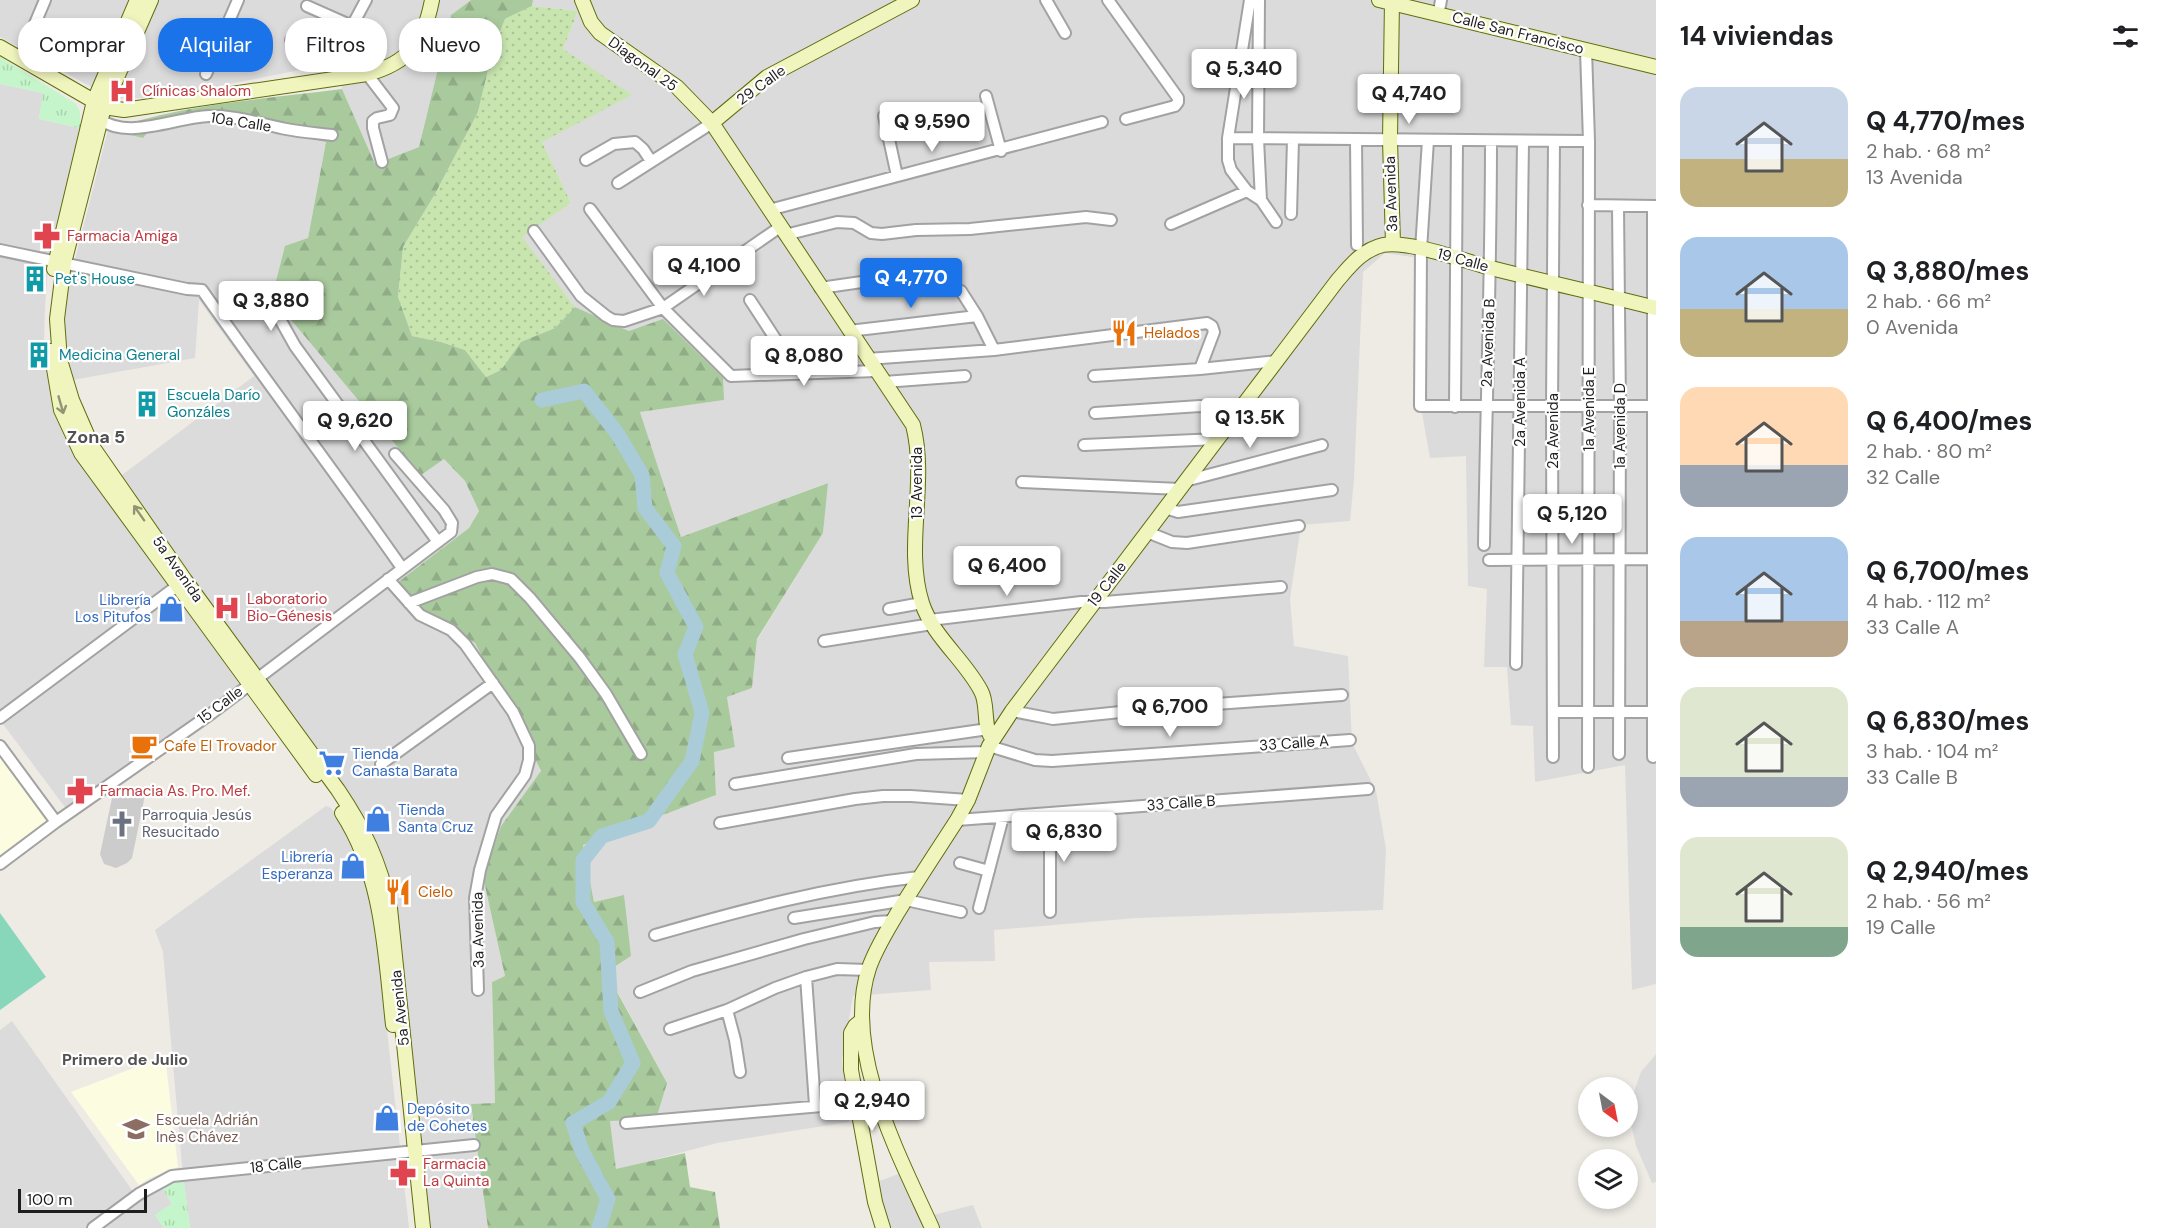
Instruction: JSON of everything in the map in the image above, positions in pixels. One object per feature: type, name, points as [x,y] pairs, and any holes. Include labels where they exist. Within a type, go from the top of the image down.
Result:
[{"type":"street","points":[[37,18],[45,0]]},
{"type":"street","points":[[206,74],[238,0]]},
{"type":"street","points":[[356,18],[366,0]]},
{"type":"street","points":[[100,109],[124,110],[367,74],[385,69],[401,61],[422,37],[432,0]]},
{"type":"street","name":"Diagonal 25","points":[[582,0],[591,22],[600,33],[677,87],[712,123]]},
{"type":"street","name":"29 Calle","points":[[618,183],[712,123],[767,77],[912,0]]},
{"type":"street","points":[[1046,0],[1065,33]]},
{"type":"street","points":[[1108,0],[1178,98],[1174,106],[1126,119]]},
{"type":"street","points":[[1250,0],[1228,138],[1228,160],[1231,170],[1247,191],[1261,200],[1276,222]]},
{"type":"street","points":[[1259,0],[1258,139],[1261,200]]},
{"type":"street","name":"Calle San Francisco","points":[[1416,0],[1441,3],[1656,59]]},
{"type":"street","name":"Calle San Francisco","points":[[1388,1],[1656,67]]},
{"type":"street","name":"3a Avenida","points":[[1388,1],[1393,244]]},
{"type":"street","name":"5a Avenida","points":[[143,2],[100,109],[59,262],[49,317],[52,361],[61,410],[81,453],[177,586],[355,815],[372,847],[384,880],[390,908],[411,1151],[415,1228]]},
{"type":"street","points":[[307,6],[334,18]]},
{"type":"street","name":"10a Calle","points":[[0,47],[18,58]]},
{"type":"street","name":"1a Avenida E","points":[[1586,50],[1589,141],[1588,767]]},
{"type":"street","name":"10a Calle","points":[[41,72],[100,109],[116,126],[141,127],[195,117],[224,116],[285,129],[332,135]]},
{"type":"street","points":[[367,74],[393,108],[390,115],[373,121],[382,162]]},
{"type":"street","points":[[986,96],[1001,151]]},
{"type":"street","name":"5a Avenida","points":[[100,109],[59,262],[57,318],[60,360],[72,400],[92,446],[253,681]]},
{"type":"street","points":[[884,116],[897,176]]},
{"type":"street","points":[[769,210],[1001,151],[1102,122]]},
{"type":"street","name":"13 Avenida","points":[[712,123],[913,425],[918,442],[916,547],[922,603],[931,622],[982,693],[989,742]]},
{"type":"street","points":[[1228,138],[1589,141]]},
{"type":"street","points":[[1291,214],[1293,139]]},
{"type":"street","points":[[1356,139],[1357,245]]},
{"type":"street","points":[[1428,140],[1421,250],[1420,406],[1654,406]]},
{"type":"street","points":[[1455,407],[1457,140]]},
{"type":"street","name":"2a Avenida B","points":[[1484,545],[1491,268],[1491,141]]},
{"type":"street","name":"2a Avenida A","points":[[1516,664],[1523,141]]},
{"type":"street","name":"2a Avenida","points":[[1553,757],[1554,141]]},
{"type":"street","points":[[586,160],[614,144],[635,142],[651,161]]},
{"type":"street","points":[[1171,224],[1247,191]]},
{"type":"street","points":[[1588,205],[1654,206],[1655,712],[1653,757]]},
{"type":"street","name":"1a Avenida D","points":[[1618,206],[1620,407],[1618,754]]},
{"type":"street","points":[[590,209],[663,308],[731,376],[797,372],[880,377],[965,376]]},
{"type":"street","points":[[534,231],[581,296],[606,316],[613,320],[624,321],[663,308],[782,231],[837,222],[854,223],[871,233],[882,234],[916,230],[970,229],[1086,217],[1111,220]]},
{"type":"street","name":"19 Calle","points":[[883,1228],[875,1202],[856,1102],[850,1049],[851,1034],[861,1021],[868,970],[880,941],[968,800],[989,742],[1237,411],[1357,258],[1375,248],[1393,244],[1456,257],[1491,268],[1654,308]]},
{"type":"street","points":[[0,250],[202,290],[402,568]]},
{"type":"street","points":[[820,288],[917,274]]},
{"type":"street","points":[[961,291],[994,350]]},
{"type":"street","points":[[750,300],[797,372]]},
{"type":"street","points":[[272,305],[294,346],[438,542],[450,532],[452,523],[444,510],[395,454]]},
{"type":"street","points":[[849,330],[977,316]]},
{"type":"street","points":[[867,358],[994,350],[1207,323],[1212,326],[1214,332],[1200,369]]},
{"type":"street","points":[[1094,376],[1276,361]]},
{"type":"street","points":[[1095,413],[1200,406],[1237,411]]},
{"type":"street","points":[[1084,445],[1217,439]]},
{"type":"street","points":[[1022,482],[1183,485],[1322,445]]},
{"type":"street","points":[[1165,508],[1178,512],[1332,490]]},
{"type":"street","points":[[1147,532],[1173,542],[1187,543],[1299,526]]},
{"type":"street","name":"15 Calle","points":[[0,864],[212,713],[438,542]]},
{"type":"street","points":[[1489,560],[1655,559]]},
{"type":"street","points":[[409,603],[477,577],[492,574],[511,579],[530,598],[587,667],[606,694],[641,754]]},
{"type":"street","points":[[381,764],[493,682],[465,644],[451,630],[420,615],[388,579]]},
{"type":"street","points":[[0,718],[177,586]]},
{"type":"street","points":[[825,641],[931,622],[1081,602],[1092,603],[1281,587]]},
{"type":"street","points":[[889,609],[922,603]]},
{"type":"street","name":"3a Avenida","points":[[478,990],[475,898],[480,870],[496,816],[525,775],[529,760],[529,746],[513,712],[493,682]]},
{"type":"street","points":[[1011,711],[1053,719],[1159,708],[1342,695]]},
{"type":"street","points":[[1554,712],[1655,712]]},
{"type":"street","name":"33 Calle A","points":[[735,784],[989,742],[1035,760],[1052,761],[1350,740]]},
{"type":"street","points":[[788,758],[989,742]]},
{"type":"street","points":[[0,746],[56,822]]},
{"type":"street","name":"33 Calle B","points":[[957,820],[1368,789]]},
{"type":"street","points":[[720,823],[883,796],[968,800]]},
{"type":"street","points":[[1050,813],[1050,912]]},
{"type":"street","points":[[979,908],[1003,817]]},
{"type":"street","points":[[960,863],[989,871]]},
{"type":"street","points":[[655,936],[786,899],[841,888],[919,877]]},
{"type":"street","points":[[794,918],[906,900],[961,912]]},
{"type":"street","points":[[640,992],[692,971],[804,939],[875,922],[893,921]]},
{"type":"street","points":[[670,1029],[727,1010],[776,988],[806,978],[837,969],[868,970]]},
{"type":"street","points":[[806,978],[815,1105]]},
{"type":"street","points":[[727,1010],[740,1072]]},
{"type":"street","points":[[861,1021],[870,1072],[890,1135],[932,1228]]},
{"type":"street","points":[[626,1123],[856,1102]]},
{"type":"street","name":"18 Calle","points":[[93,1228],[139,1194],[172,1176],[474,1145]]},
{"type":"street","name":"5a Avenida","points":[[411,1151],[423,1228]]},
{"type":"shaded area","points":[[0,0],[131,0],[123,18],[18,18],[18,47],[0,37]]},
{"type":"shaded area","points":[[158,0],[471,0],[450,18],[399,18],[399,72],[437,72],[419,147],[374,164],[342,89],[340,72],[387,72],[387,18],[285,18],[285,72],[290,72],[166,97],[116,99],[127,72],[146,72],[146,28]]},
{"type":"shaded area","points":[[533,0],[1656,0],[1656,984],[1632,990],[1625,765],[1535,782],[1533,726],[1511,725],[1507,667],[1484,667],[1487,589],[1468,586],[1466,456],[1430,458],[1422,413],[1419,258],[1385,253],[1363,272],[1354,479],[1350,521],[1301,525],[1290,599],[1294,646],[1348,656],[1352,743],[1376,791],[1386,849],[1383,910],[1136,918],[994,930],[995,961],[929,962],[931,990],[853,996],[842,1059],[849,1122],[717,1143],[616,1170],[610,1121],[667,1083],[606,971],[623,895],[594,902],[583,845],[716,795],[714,751],[735,747],[727,697],[752,688],[757,640],[823,533],[827,483],[681,537],[640,412],[723,400],[629,331],[575,307],[521,237],[571,203],[542,142],[563,49],[578,11],[532,6]]},
{"type":"shaded area","points":[[64,72],[100,72],[93,88]]},
{"type":"shaded area","points":[[0,84],[43,93],[39,119],[80,128],[62,218],[48,266],[45,307],[44,340],[48,376],[68,437],[83,468],[238,681],[239,686],[67,810],[0,720]]},
{"type":"shaded area","points":[[223,118],[326,142],[308,238],[420,474],[444,459],[465,481],[479,511],[469,528],[397,584],[422,611],[475,643],[541,772],[501,826],[483,877],[505,976],[492,982],[495,1103],[471,1105],[488,1228],[430,1228],[395,907],[383,857],[371,830],[118,478],[254,376],[199,300],[195,358],[72,380],[68,374],[64,331],[69,283],[108,130],[143,138],[156,123]]},
{"type":"shaded area","points":[[0,753],[50,821],[0,860]]},
{"type":"shaded area","name":"Parroquia Jesús Resucitado","points":[[114,789],[145,795],[132,858],[116,868],[104,864],[100,854]]},
{"type":"shaded area","points":[[326,806],[331,808],[350,837],[373,904],[409,1228],[190,1228],[183,1176],[163,952],[155,930]]},
{"type":"shaded area","points":[[12,1021],[139,1200],[160,1184],[172,1204],[155,1215],[164,1228],[0,1228],[0,1030]]},
{"type":"shaded area","points":[[1656,1054],[1656,1182],[1652,1183],[1634,1137],[1638,1137],[1638,1081],[1641,1072]]},
{"type":"shaded area","name":"Escuela Adrián Inès Chávez","points":[[165,1056],[178,1167],[139,1185],[71,1092]]},
{"type":"shaded area","points":[[901,1173],[921,1218],[973,1205],[982,1228],[888,1228],[874,1183]]},
{"type":"green space","points":[[471,0],[533,0],[532,6],[505,19],[502,26],[502,18],[450,18]]},
{"type":"green space","points":[[532,6],[578,11],[563,49],[632,95],[542,142],[571,203],[522,237],[575,307],[555,328],[522,342],[501,370],[486,377],[465,350],[412,336],[398,298],[403,247],[435,194],[478,112],[488,72],[502,72],[502,26],[505,19]]},
{"type":"green space","points":[[0,57],[18,68],[18,72],[24,72],[76,104],[80,112],[80,128],[39,119],[43,93],[0,84]]},
{"type":"green space","points":[[437,72],[488,72],[478,112],[435,194],[403,247],[398,297],[412,336],[465,350],[486,377],[501,370],[521,342],[555,328],[575,307],[629,331],[663,319],[723,378],[724,400],[640,412],[681,537],[828,483],[823,533],[757,639],[752,688],[727,697],[735,747],[714,752],[716,795],[583,845],[594,902],[624,895],[631,956],[606,972],[667,1083],[656,1119],[610,1121],[616,1169],[685,1153],[690,1187],[715,1192],[720,1228],[488,1228],[471,1104],[495,1103],[492,982],[505,976],[483,877],[501,826],[541,771],[475,643],[422,611],[397,583],[469,528],[479,511],[465,481],[444,459],[421,475],[272,297],[285,246],[308,238],[326,142],[223,118],[156,123],[143,138],[108,130],[194,108],[342,89],[375,164],[419,147]]},
{"type":"green space","points":[[0,913],[46,977],[0,1010]]},
{"type":"green space","points":[[183,1176],[190,1228],[164,1228],[155,1215],[172,1204],[160,1184]]},
{"type":"waterway","points":[[542,400],[584,391],[617,433],[642,475],[645,508],[674,546],[667,573],[696,627],[685,654],[702,713],[692,761],[649,821],[602,836],[583,860],[583,902],[607,942],[611,1011],[633,1063],[609,1102],[573,1123],[582,1151],[608,1199],[599,1228]]},
{"type":"place","name":"Clínicas Shalom","points":[[122,91]]},
{"type":"place","name":"Farmacia Amiga","points":[[47,236]]},
{"type":"place","name":"Pet's House","points":[[35,279]]},
{"type":"place","name":"Helados","points":[[1124,333]]},
{"type":"place","name":"Medicina General","points":[[39,355]]},
{"type":"place","name":"Escuela Darío Gonzáles","points":[[147,404]]},
{"type":"place","name":"Laboratorio Bio-Génesis","points":[[227,608]]},
{"type":"place","name":"Librería Los Pitufos","points":[[171,609]]},
{"type":"place","name":"Cafe El Trovador","points":[[144,746]]},
{"type":"place","name":"Tienda Canasta Barata","points":[[332,763]]},
{"type":"place","name":"Farmacia As. Pro. Mef.","points":[[80,791]]},
{"type":"place","name":"Tienda Santa Cruz","points":[[378,819]]},
{"type":"place","name":"Parroquia Jesús Resucitado","points":[[122,824]]},
{"type":"place","name":"Librería Esperanza","points":[[353,866]]},
{"type":"place","name":"Cielo","points":[[398,892]]},
{"type":"place","name":"Depósito de Cohetes","points":[[387,1118]]},
{"type":"place","name":"Escuela Adrián Inès Chávez","points":[[136,1129]]},
{"type":"place","name":"Farmacia La Quinta","points":[[403,1173]]},
{"type":"district","name":"Zona 5","points":[[96,437]]},
{"type":"district","name":"Primero de Julio","points":[[125,1059]]}]
